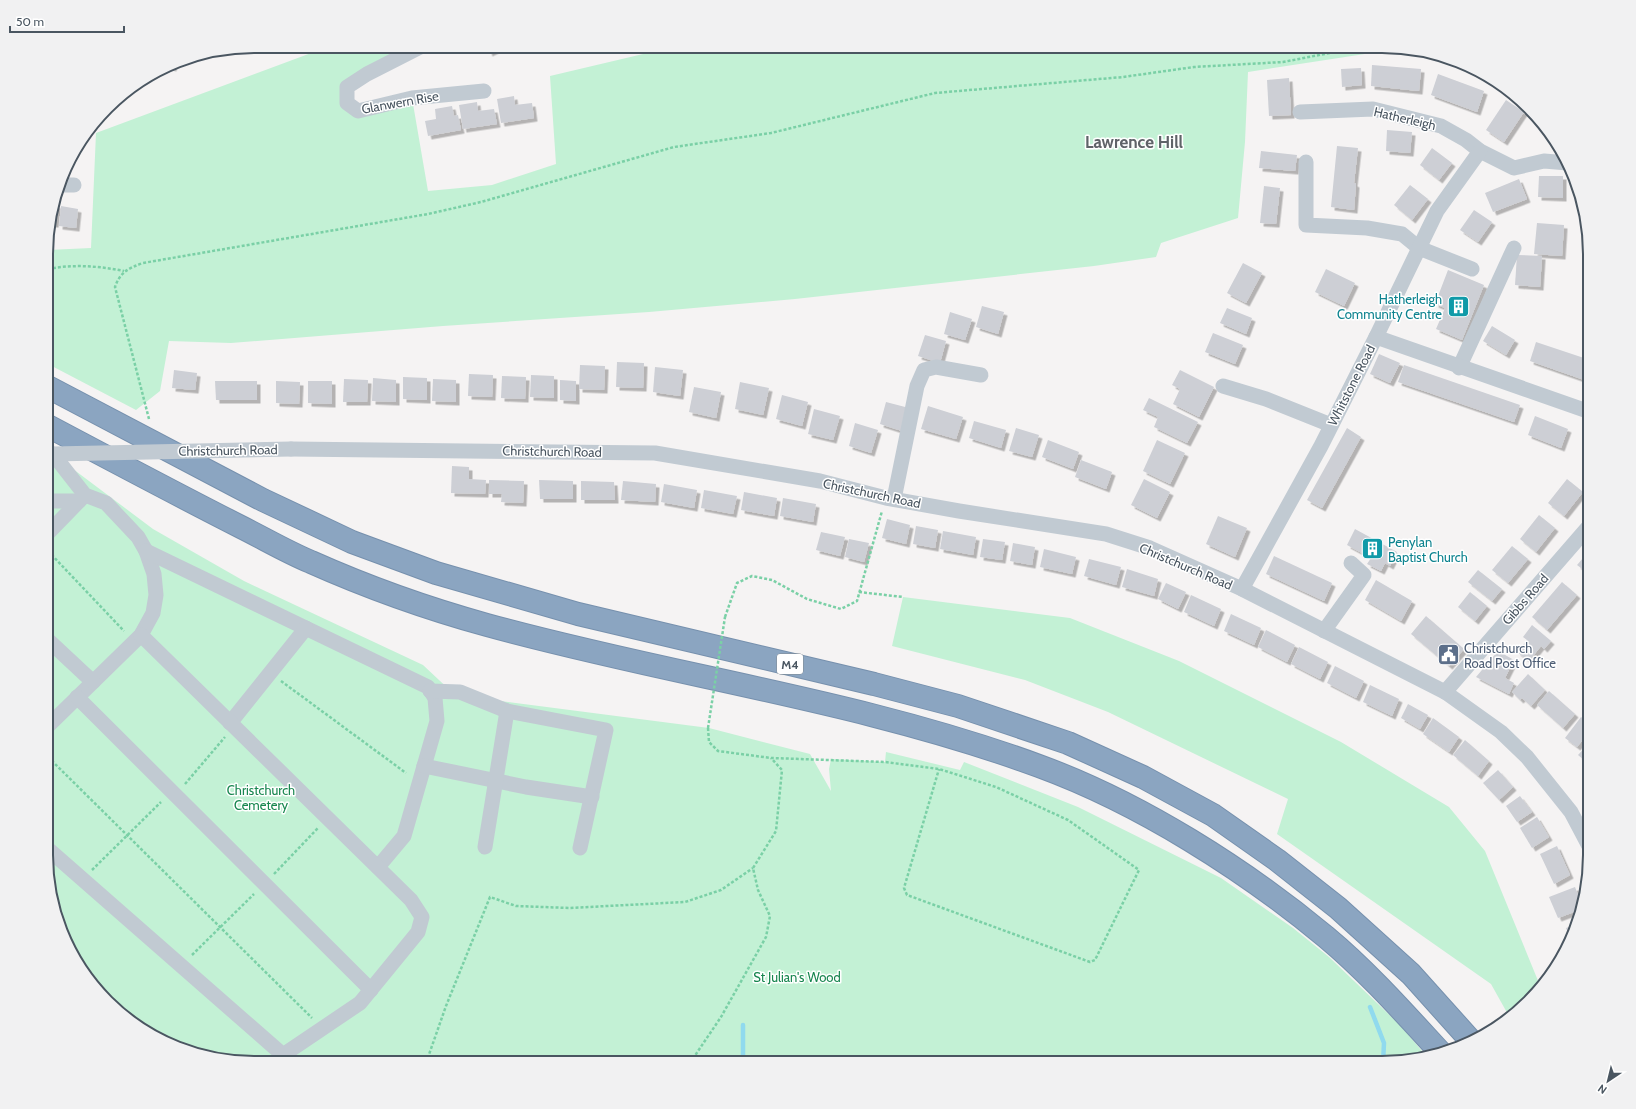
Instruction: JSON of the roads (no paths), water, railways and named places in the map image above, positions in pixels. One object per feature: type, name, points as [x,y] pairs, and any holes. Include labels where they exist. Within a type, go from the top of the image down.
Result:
[{"type":"highway","name":"M4","points":[[53,390],[270,504],[352,542],[436,573],[578,614],[874,684],[958,706],[1068,743],[1143,777],[1213,815],[1277,860],[1338,908],[1411,974],[1467,1037]]},
{"type":"highway","name":"M4","points":[[53,429],[312,562],[404,598],[486,625],[856,710],[954,738],[1041,767],[1107,796],[1191,841],[1254,882],[1328,939],[1385,993],[1437,1048]]},
{"type":"street","name":"Glanwern Rise","points":[[408,53],[367,74],[348,87],[346,103],[358,111],[412,98],[484,91]]},
{"type":"street","name":"Hatherleigh","points":[[1300,112],[1373,109],[1441,126],[1466,140],[1480,151],[1514,168],[1544,161],[1561,162]]},
{"type":"street","points":[[1376,337],[1437,211],[1480,151]]},
{"type":"street","points":[[1306,162],[1306,225],[1367,228],[1402,234],[1419,248],[1472,269]]},
{"type":"street","points":[[1459,368],[1514,248]]},
{"type":"street","name":"Whitstone Road","points":[[1242,589],[1331,425],[1376,337],[1459,368],[1583,410]]},
{"type":"street","points":[[890,498],[917,386],[924,370],[936,367],[981,375]]},
{"type":"street","points":[[1223,386],[1266,399],[1331,425]]},
{"type":"street","name":"Christchurch Road","points":[[53,453],[291,449],[655,453],[820,481],[890,498],[1106,534],[1150,548],[1242,589],[1445,692],[1501,732],[1526,757],[1571,812],[1583,835]]},
{"type":"street","points":[[53,457],[82,498]]},
{"type":"street","points":[[53,528],[82,498]]},
{"type":"street","points":[[53,501],[82,498],[106,502],[138,537],[146,551],[154,574],[156,595],[153,612],[138,638],[53,721]]},
{"type":"street","name":"Gibbs Road","points":[[1445,692],[1583,533]]},
{"type":"street","points":[[146,551],[428,687],[434,698],[437,721],[420,783],[404,836],[378,867]]},
{"type":"street","points":[[1324,631],[1364,575],[1351,563]]},
{"type":"street","points":[[232,725],[306,628]]},
{"type":"street","points":[[53,853],[283,1055],[360,1003],[418,932],[422,917],[411,900],[232,725],[138,638]]},
{"type":"street","points":[[53,645],[93,682]]},
{"type":"street","points":[[430,691],[460,692],[507,711],[606,730],[580,848]]},
{"type":"street","points":[[77,697],[371,990]]},
{"type":"street","points":[[485,846],[497,780],[507,711]]},
{"type":"street","points":[[424,766],[592,797]]},
{"type":"waterway","points":[[1370,1007],[1384,1043],[1383,1056]]},
{"type":"waterway","points":[[743,1025],[743,1056]]},
{"type":"place","name":"Hatherleigh Community Centre","points":[[1458,306]]},
{"type":"place","name":"Penylan Baptist Church","points":[[1372,549]]},
{"type":"place","name":"Christchurch Road Post Office","points":[[1448,655]]},
{"type":"district","name":"Lawrence Hill","points":[[1134,142]]},
{"type":"park label","name":"Christchurch Cemetery","points":[[261,798]]},
{"type":"park label","name":"St Julian's Wood","points":[[797,977]]}]
